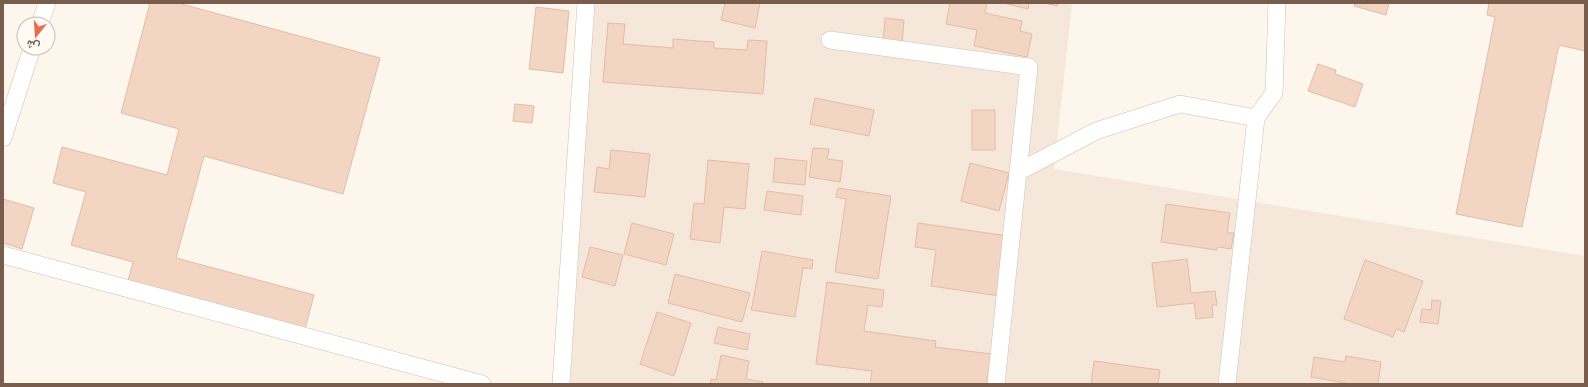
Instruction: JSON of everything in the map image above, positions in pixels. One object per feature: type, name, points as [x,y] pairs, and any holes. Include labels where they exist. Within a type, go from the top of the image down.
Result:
[{"type":"street","points":[[43,16],[47,3]]},
{"type":"street","points":[[561,384],[586,3]]},
{"type":"street","points":[[1227,384],[1256,118],[1274,93],[1277,3]]},
{"type":"street","points":[[830,40],[1029,67],[996,384]]},
{"type":"street","points":[[3,138],[29,56]]},
{"type":"street","points":[[1018,172],[1096,131],[1180,104],[1256,118]]},
{"type":"street","points":[[3,255],[482,384]]},
{"type":"shaded area","points":[[593,3],[1072,3],[1054,169],[1585,256],[1585,384],[570,384]]},
{"type":"building","points":[[150,3],[178,3],[380,58],[343,194],[204,156],[176,258],[314,295],[305,329],[128,281],[133,262],[71,245],[86,192],[53,183],[62,147],[167,175],[179,129],[121,113]]},
{"type":"building","points":[[725,3],[760,3],[755,28],[721,20]]},
{"type":"building","points":[[950,3],[987,3],[985,13],[1022,21],[1020,31],[1032,34],[1027,57],[974,46],[977,30],[946,24]]},
{"type":"building","points":[[1003,3],[1029,3],[1028,9]]},
{"type":"building","points":[[1045,3],[1058,3],[1057,6]]},
{"type":"building","points":[[1355,3],[1389,3],[1386,15],[1354,6]]},
{"type":"building","points":[[1489,3],[1585,3],[1585,51],[1559,45],[1522,227],[1456,214],[1495,17],[1487,15]]},
{"type":"building","points":[[536,7],[569,11],[563,73],[529,69]]},
{"type":"building","points":[[885,18],[904,20],[902,44],[883,41]]},
{"type":"building","points":[[608,23],[625,24],[623,44],[673,48],[673,39],[714,42],[714,48],[747,50],[748,40],[767,41],[763,94],[603,82]]},
{"type":"building","points":[[1318,64],[1336,70],[1335,74],[1363,84],[1355,107],[1308,91]]},
{"type":"building","points":[[815,98],[874,110],[869,136],[810,124]]},
{"type":"building","points":[[515,104],[534,106],[532,123],[513,121]]},
{"type":"building","points":[[972,110],[995,110],[995,150],[972,150]]},
{"type":"building","points":[[813,148],[829,149],[827,159],[843,161],[840,182],[809,177]]},
{"type":"building","points":[[611,150],[650,154],[645,197],[594,192],[597,167],[609,169]]},
{"type":"building","points":[[775,158],[807,161],[805,185],[773,182]]},
{"type":"building","points":[[708,160],[749,164],[745,209],[724,207],[720,243],[690,239],[694,203],[704,204]]},
{"type":"building","points":[[970,163],[1009,173],[999,211],[961,201]]},
{"type":"building","points":[[838,188],[891,196],[878,279],[835,272],[846,199],[836,197]]},
{"type":"building","points":[[767,191],[803,196],[801,215],[764,210]]},
{"type":"building","points":[[3,199],[34,208],[22,249],[3,243]]},
{"type":"building","points":[[1166,204],[1230,213],[1227,233],[1234,233],[1231,249],[1218,247],[1217,250],[1161,242]]},
{"type":"building","points":[[632,223],[674,234],[666,265],[624,254]]},
{"type":"building","points":[[918,223],[1008,236],[1000,296],[931,286],[936,250],[915,247]]},
{"type":"building","points":[[590,247],[623,255],[615,286],[582,277]]},
{"type":"building","points":[[762,251],[813,260],[812,269],[803,268],[795,317],[751,310]]},
{"type":"building","points":[[1187,259],[1191,293],[1215,291],[1217,305],[1212,305],[1213,317],[1196,319],[1194,303],[1157,307],[1152,263]]},
{"type":"building","points":[[1365,260],[1423,281],[1404,332],[1396,329],[1393,337],[1344,319]]},
{"type":"building","points":[[675,274],[750,293],[742,322],[668,303]]},
{"type":"building","points":[[827,282],[884,290],[882,307],[868,305],[864,331],[936,341],[935,347],[991,354],[987,384],[870,384],[872,371],[816,364]]},
{"type":"building","points":[[1432,300],[1441,301],[1438,324],[1420,322],[1422,309],[1431,310]]},
{"type":"building","points":[[657,312],[691,323],[674,376],[640,364]]},
{"type":"building","points":[[718,327],[750,334],[747,350],[714,343]]},
{"type":"building","points":[[721,355],[749,361],[746,379],[763,382],[762,384],[710,384],[711,379],[716,380]]},
{"type":"building","points":[[1346,356],[1381,362],[1378,384],[1344,384],[1345,383],[1311,377],[1314,357],[1345,362]]},
{"type":"building","points":[[1094,361],[1160,370],[1158,384],[1091,384]]}]
